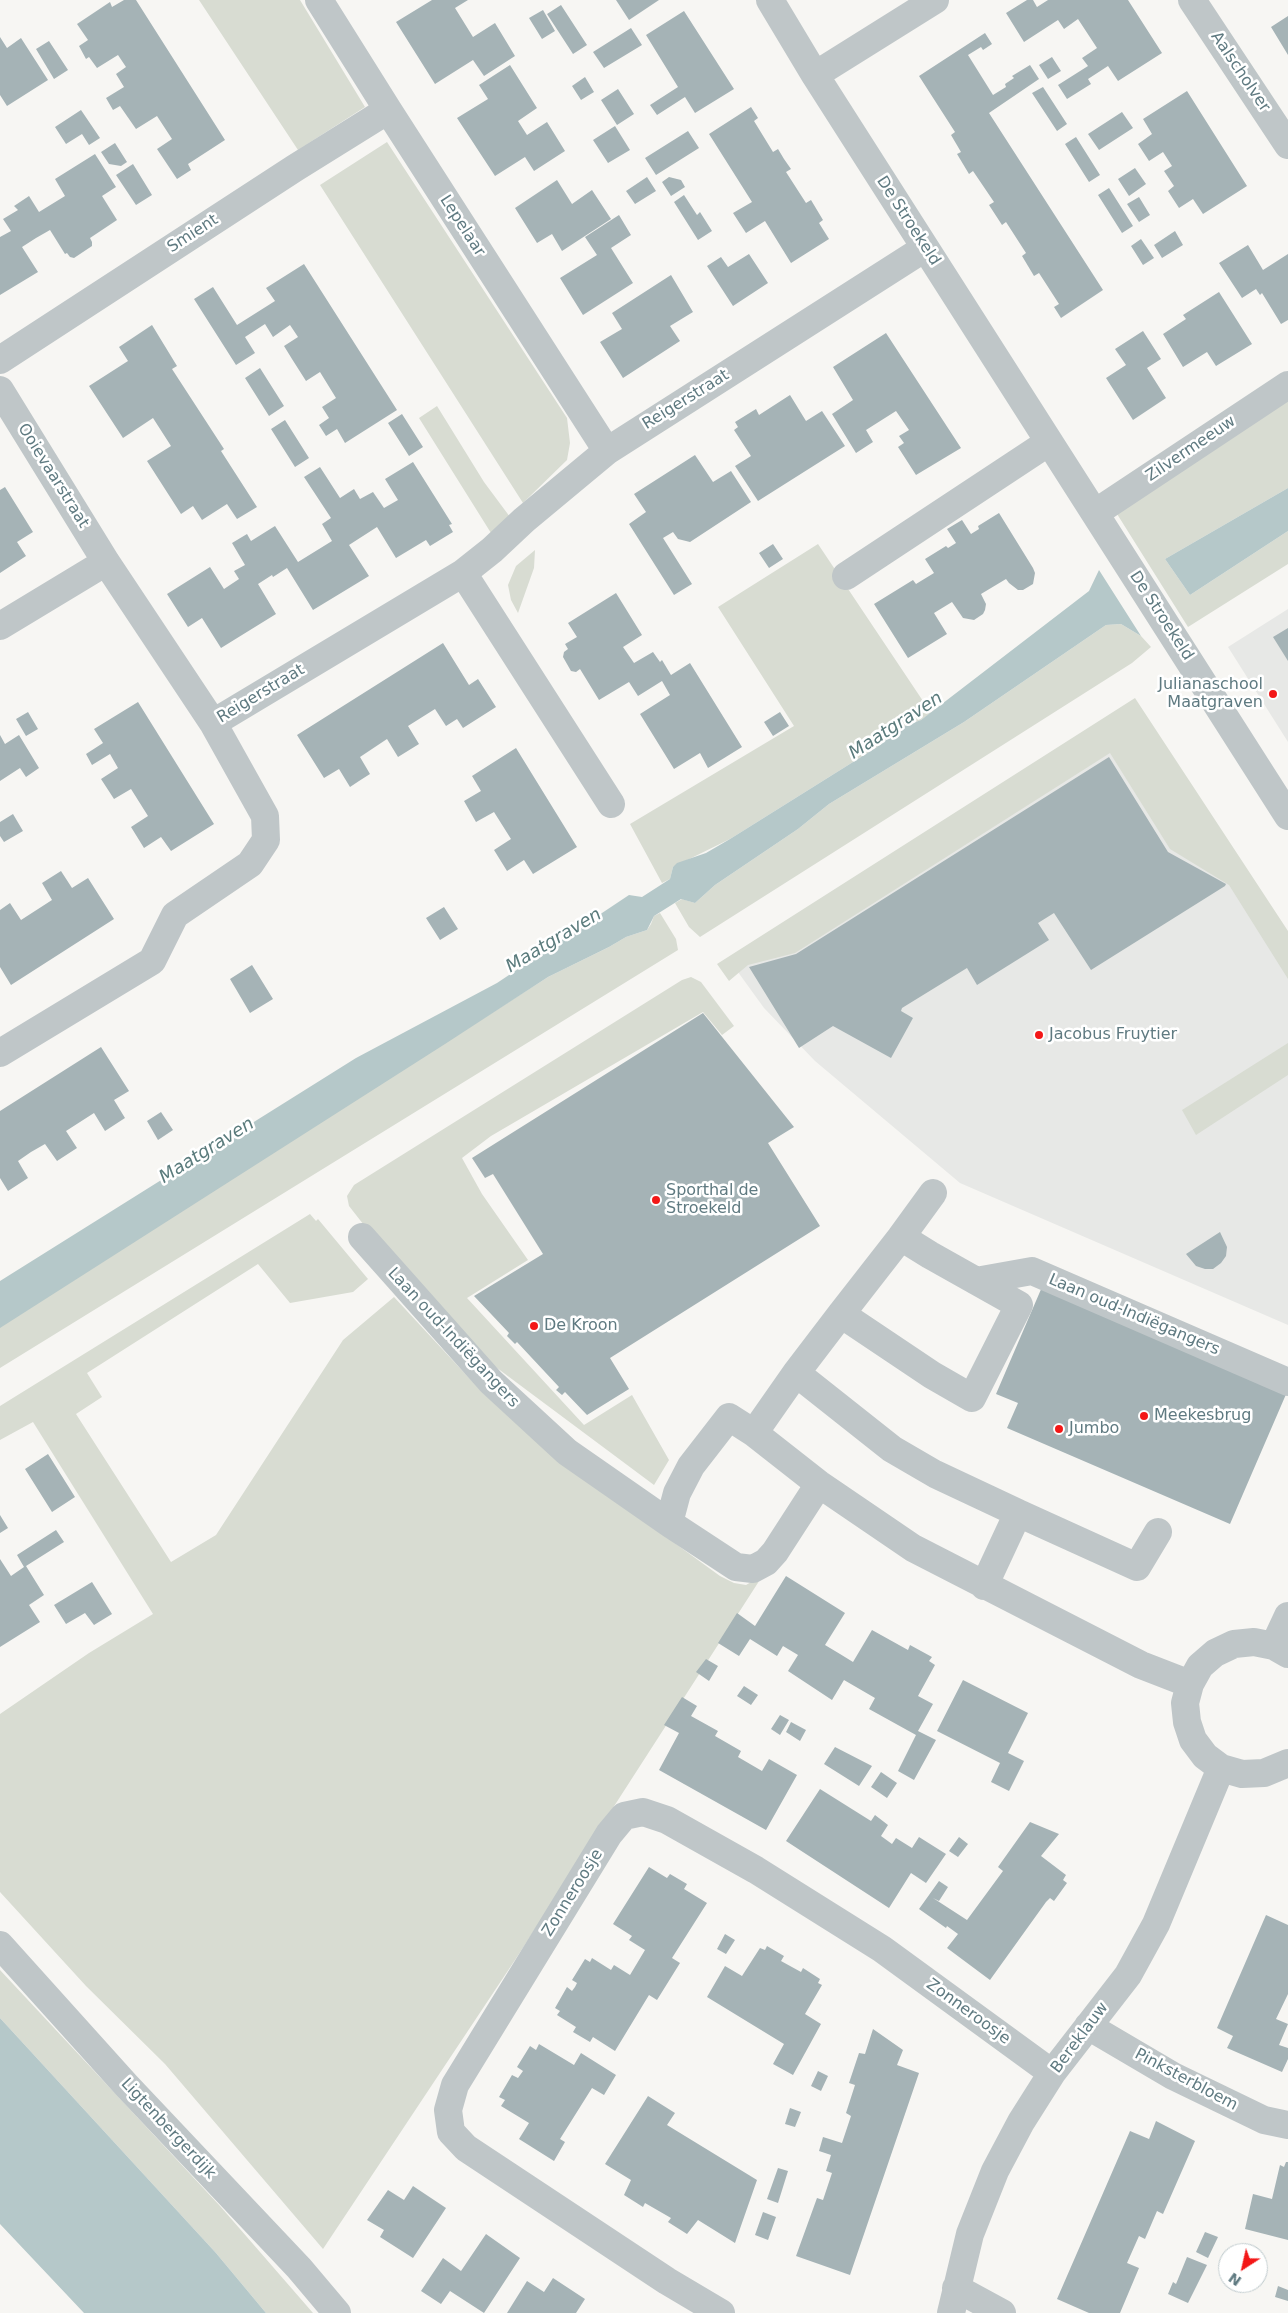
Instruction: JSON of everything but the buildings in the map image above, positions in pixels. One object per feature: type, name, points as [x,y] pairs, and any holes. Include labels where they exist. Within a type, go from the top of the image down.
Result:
[{"type":"street","name":"Lepelaar","points":[[319,0],[607,451]]},
{"type":"street","name":"De Stroekeld","points":[[770,0],[815,75],[1288,816]]},
{"type":"street","points":[[815,75],[936,0]]},
{"type":"street","name":"Aalscholver","points":[[1192,0],[1288,145]]},
{"type":"street","name":"Smient","points":[[0,360],[295,168],[388,110]]},
{"type":"street","name":"Reigerstraat","points":[[0,1053],[152,961],[175,915],[250,864],[266,840],[266,816],[212,723],[463,573],[607,451],[926,248]]},
{"type":"street","name":"Zilvermeeuw","points":[[1094,513],[1288,384]]},
{"type":"street","name":"Ooievaarstraat","points":[[0,390],[106,562],[212,723]]},
{"type":"street","points":[[846,576],[1049,442]]},
{"type":"street","points":[[0,626],[106,562]]},
{"type":"street","points":[[463,573],[611,804]]},
{"type":"street","points":[[754,1433],[796,1373],[933,1193]]},
{"type":"street","name":"Laan oud-Indiëgangers","points":[[362,1237],[396,1278],[491,1382],[567,1452],[736,1567],[753,1569],[766,1562],[776,1552],[819,1484]]},
{"type":"street","points":[[841,1314],[972,1398],[1019,1305],[901,1237]]},
{"type":"street","name":"Laan oud-Indiëgangers","points":[[976,1281],[1032,1271],[1288,1382]]},
{"type":"street","points":[[796,1373],[892,1449],[935,1474],[1137,1567],[1158,1532]]},
{"type":"street","points":[[669,1523],[677,1493],[691,1466],[729,1417],[754,1433],[819,1484],[913,1548],[1141,1665],[1190,1684]]},
{"type":"street","points":[[984,1586],[1018,1513]]},
{"type":"street","points":[[1288,1616],[1281,1650],[1254,1642],[1228,1647],[1215,1652],[1200,1666],[1190,1684],[1185,1703],[1187,1722],[1193,1740],[1205,1756],[1221,1768],[1242,1774],[1264,1773],[1288,1763]]},
{"type":"street","name":"Bereklauw","points":[[953,2301],[970,2234],[996,2171],[1021,2122],[1052,2074],[1128,1975],[1156,1924],[1221,1768]]},
{"type":"street","name":"Zonneroosje","points":[[721,2313],[659,2276],[466,2148],[451,2132],[448,2110],[455,2085],[609,1834],[624,1816],[643,1812],[667,1820],[756,1870],[882,1949],[1052,2074]]},
{"type":"street","name":"Ligtenbergerdijk","points":[[0,1945],[126,2085],[299,2268],[337,2313]]},
{"type":"street","name":"Pinksterbloem","points":[[1088,2026],[1181,2080],[1264,2120],[1288,2125]]},
{"type":"street","points":[[953,2301],[1002,2313]]},
{"type":"shaded area","points":[[199,0],[300,0],[365,107],[298,150]]},
{"type":"shaded area","points":[[387,142],[567,418],[570,443],[567,460],[523,503],[320,185]]},
{"type":"shaded area","points":[[1288,398],[1288,488],[1165,559],[1190,595],[1288,531],[1288,564],[1188,627],[1112,506]]},
{"type":"shaded area","points":[[437,406],[484,482],[510,517],[491,533],[419,418]]},
{"type":"shaded area","points":[[1288,488],[1288,531],[1190,595],[1165,559]]},
{"type":"shaded area","points":[[818,544],[931,713],[921,720],[902,727],[877,747],[730,839],[673,867],[670,879],[662,883],[630,824],[794,726],[718,607]]},
{"type":"shaded area","points":[[535,550],[534,568],[518,613],[511,600],[508,585],[516,566]]},
{"type":"shaded area","points":[[1099,570],[1141,636],[1121,624],[1106,625],[964,722],[829,804],[798,829],[715,885],[695,903],[681,899],[654,916],[647,930],[626,937],[548,977],[0,1328],[0,1281],[356,1058],[497,983],[629,895],[642,897],[670,879],[673,867],[677,863],[706,853],[730,839],[877,747],[902,727],[921,720],[1089,591]]},
{"type":"shaded area","name":"Julianaschool Maatgraven","points":[[1288,609],[1288,742],[1228,647]]},
{"type":"shaded area","points":[[1121,624],[1141,636],[1151,647],[1132,663],[700,937],[689,927],[675,903],[682,899],[695,903],[715,885],[798,829],[829,804],[964,722],[1106,625]]},
{"type":"shaded area","points":[[1135,698],[1288,931],[1288,979],[1229,885],[1170,849],[1110,753],[795,953],[748,965],[729,981],[717,964]]},
{"type":"shaded area","name":"Jacobus Fruytier","points":[[1133,703],[1288,939],[1288,1325],[960,1183],[815,1061],[764,1008],[730,961]]},
{"type":"shaded area","points":[[660,913],[676,939],[678,950],[0,1368],[0,1327],[548,977],[626,937],[647,930],[654,916]]},
{"type":"shaded area","points":[[691,977],[701,982],[734,1026],[722,1035],[703,1012],[491,1136],[462,1158],[482,1194],[528,1260],[467,1298],[584,1425],[632,1395],[669,1460],[654,1485],[489,1362],[378,1243],[349,1206],[347,1196],[354,1185],[682,980]]},
{"type":"shaded area","points":[[1288,1043],[1288,1075],[1196,1135],[1182,1110]]},
{"type":"shaded area","points":[[310,1214],[316,1221],[318,1219],[368,1279],[353,1292],[290,1303],[258,1264],[87,1373],[102,1397],[76,1414],[171,1562],[216,1535],[343,1340],[394,1297],[482,1392],[541,1446],[720,1576],[734,1583],[746,1585],[763,1575],[515,1960],[323,2249],[165,2064],[86,1986],[0,1892],[0,1714],[89,1653],[153,1614],[33,1422],[0,1440],[0,1406]]},
{"type":"shaded area","points":[[0,1970],[220,2206],[313,2313],[266,2313],[216,2253],[0,2018]]},
{"type":"shaded area","points":[[0,2018],[216,2253],[266,2313],[84,2313],[0,2224]]},
{"type":"place","name":"Julianaschool Maatgraven","points":[[1273,694]]},
{"type":"place","name":"Jacobus Fruytier","points":[[1039,1035]]},
{"type":"place","name":"Sporthal de Stroekeld","points":[[656,1200]]},
{"type":"place","name":"De Kroon","points":[[534,1326]]},
{"type":"place","name":"Meekesbrug","points":[[1144,1416]]},
{"type":"place","name":"Jumbo","points":[[1059,1429]]},
{"type":"water label","name":"Maatgraven","points":[[896,726]]},
{"type":"water label","name":"Maatgraven","points":[[554,941]]},
{"type":"water label","name":"Maatgraven","points":[[207,1151]]}]
